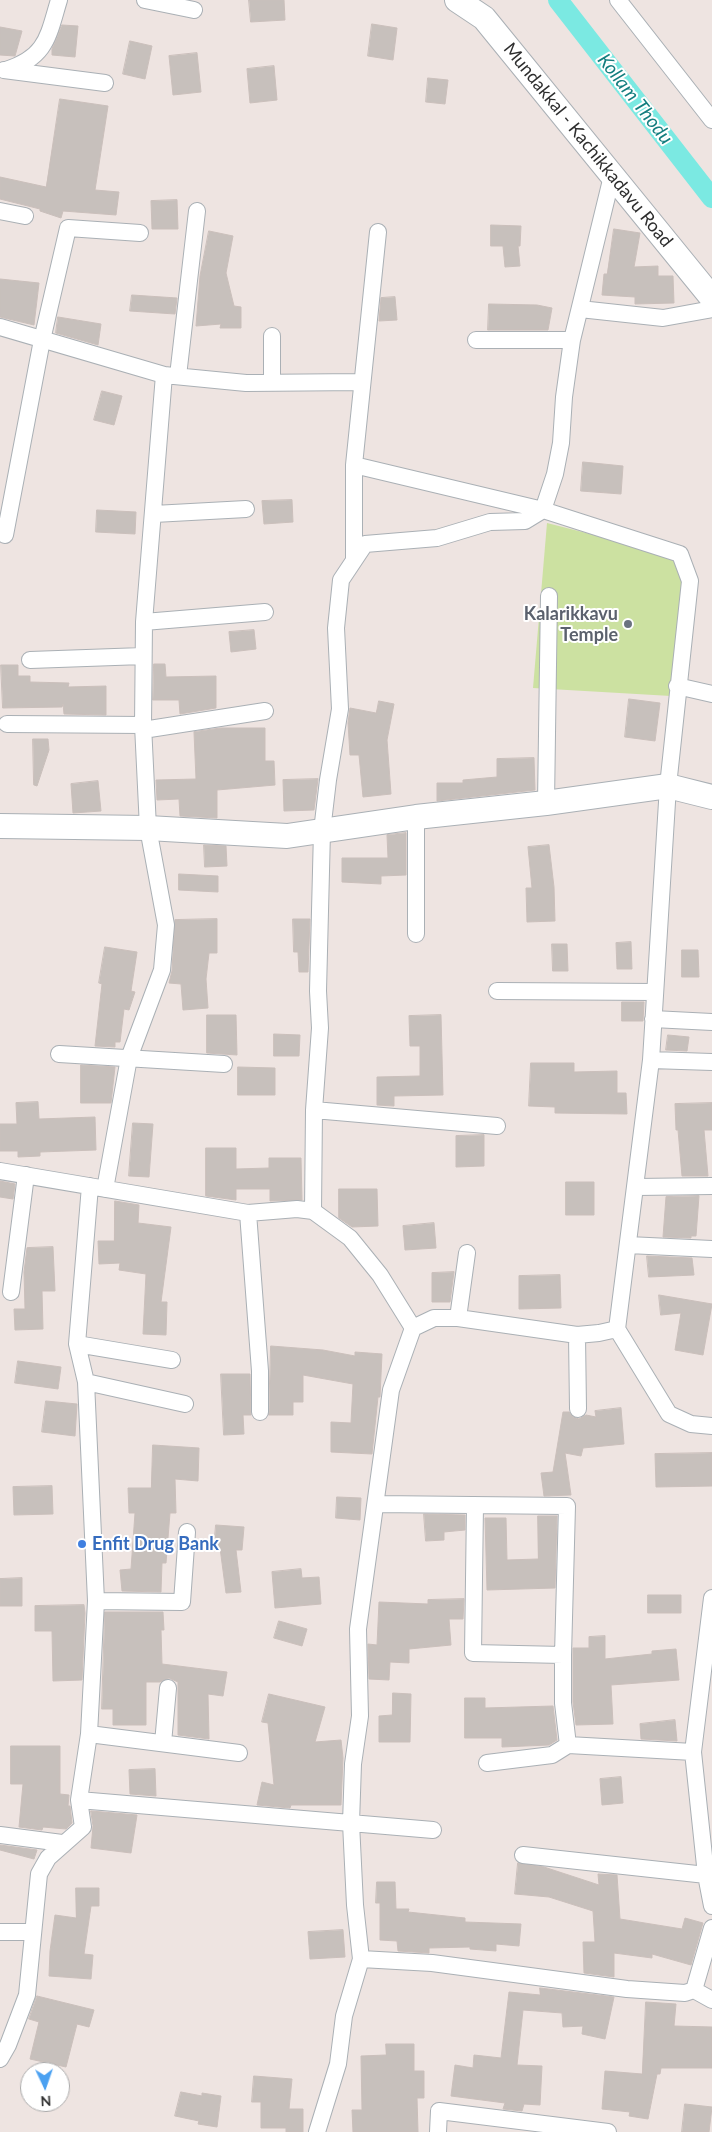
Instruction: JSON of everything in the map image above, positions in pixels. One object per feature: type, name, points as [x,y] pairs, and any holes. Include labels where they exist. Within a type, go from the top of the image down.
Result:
[{"type":"street","points":[[2,72],[24,64],[45,44],[59,0]]},
{"type":"street","points":[[145,0],[194,10]]},
{"type":"street","name":"Mundakkal - Kachikkadavu Road","points":[[457,0],[484,18],[712,298]]},
{"type":"street","points":[[618,0],[712,120]]},
{"type":"street","points":[[2,72],[105,83]]},
{"type":"street","points":[[313,1211],[314,1110],[320,1028],[318,991],[322,831],[328,780],[340,709],[336,628],[341,580],[365,544],[437,538],[490,522],[525,521],[543,510],[555,474],[561,443],[564,397],[572,340],[612,176]]},
{"type":"street","points":[[0,211],[24,216]]},
{"type":"street","points":[[0,2059],[8,2045],[27,1995],[39,1874],[48,1858],[62,1843],[83,1827],[79,1800],[88,1734],[96,1601],[86,1382],[76,1344],[98,1187],[129,1058],[162,970],[166,925],[148,828],[143,728],[144,622],[154,514],[171,375],[197,211]]},
{"type":"street","points":[[5,536],[42,340],[68,228],[140,233]]},
{"type":"street","points":[[354,560],[354,465],[378,232]]},
{"type":"street","points":[[580,309],[663,318],[712,309]]},
{"type":"street","points":[[0,327],[171,375],[246,383],[362,382]]},
{"type":"street","points":[[272,336],[272,383]]},
{"type":"street","points":[[476,340],[572,340]]},
{"type":"street","points":[[354,465],[543,510],[680,554],[690,581],[677,686],[668,786],[651,1060],[617,1329],[669,1414],[692,1424],[712,1426]]},
{"type":"street","points":[[154,514],[246,509]]},
{"type":"street","points":[[546,803],[549,596]]},
{"type":"street","points":[[144,622],[265,612]]},
{"type":"street","points":[[30,660],[143,656]]},
{"type":"street","points":[[677,686],[712,694]]},
{"type":"street","points":[[7,724],[143,728],[265,711]]},
{"type":"street","points":[[0,826],[148,828],[287,836],[416,817],[546,803],[668,786],[712,797]]},
{"type":"street","points":[[416,817],[416,934]]},
{"type":"street","points":[[497,991],[655,992]]},
{"type":"street","points":[[653,1019],[712,1022]]},
{"type":"street","points":[[59,1054],[224,1064]]},
{"type":"street","points":[[651,1060],[712,1062]]},
{"type":"street","points":[[314,1110],[496,1126]]},
{"type":"street","points":[[0,1171],[248,1214],[297,1209],[313,1211],[350,1238],[380,1275],[413,1328]]},
{"type":"street","points":[[11,1292],[26,1174]]},
{"type":"street","points":[[636,1187],[712,1186]]},
{"type":"street","points":[[248,1214],[260,1371],[260,1412]]},
{"type":"street","points":[[628,1245],[712,1249]]},
{"type":"street","points":[[458,1318],[468,1253]]},
{"type":"street","points":[[317,2132],[338,2064],[344,2016],[361,1959],[355,1905],[351,1823],[352,1764],[360,1716],[358,1629],[377,1504],[391,1390],[413,1328],[434,1318],[458,1318],[577,1334],[599,1333],[617,1329]]},
{"type":"street","points":[[577,1334],[578,1410]]},
{"type":"street","points":[[76,1344],[172,1360]]},
{"type":"street","points":[[86,1382],[185,1404]]},
{"type":"street","points":[[377,1504],[567,1506],[563,1702],[568,1745]]},
{"type":"street","points":[[474,1505],[473,1653],[563,1655]]},
{"type":"street","points":[[96,1601],[182,1602],[187,1532]]},
{"type":"street","points":[[712,1598],[693,1752],[706,1875],[712,1906]]},
{"type":"street","points":[[163,1743],[168,1688]]},
{"type":"street","points":[[88,1734],[239,1753]]},
{"type":"street","points":[[487,1763],[552,1755],[568,1745],[693,1752]]},
{"type":"street","points":[[79,1800],[433,1830]]},
{"type":"street","points":[[0,1835],[62,1843]]},
{"type":"street","points":[[523,1855],[706,1875]]},
{"type":"street","points":[[694,1990],[712,1928]]},
{"type":"street","points":[[0,1932],[33,1932]]},
{"type":"street","points":[[361,1959],[441,1964],[627,1989],[685,1993],[694,1990],[712,2000]]},
{"type":"street","points":[[438,2132],[439,2111],[601,2132]]},
{"type":"green space","points":[[547,523],[673,555],[683,580],[671,696],[533,688]]},
{"type":"building","points":[[249,0],[284,0],[285,20],[251,22]]},
{"type":"building","points":[[372,24],[397,28],[393,60],[368,56]]},
{"type":"building","points":[[62,25],[78,26],[75,57],[52,55],[52,49]]},
{"type":"building","points":[[0,27],[22,31],[15,56],[0,55]]},
{"type":"building","points":[[130,41],[152,46],[145,79],[123,74]]},
{"type":"building","points":[[197,53],[201,92],[173,95],[169,56]]},
{"type":"building","points":[[274,66],[277,100],[250,103],[247,69]]},
{"type":"building","points":[[428,78],[448,80],[445,104],[426,102]]},
{"type":"building","points":[[60,99],[108,106],[95,190],[119,192],[116,215],[63,211],[61,218],[40,211],[40,209],[0,199],[0,177],[46,187]]},
{"type":"building","points":[[177,200],[178,229],[152,229],[151,201]]},
{"type":"building","points":[[491,225],[521,226],[520,246],[518,246],[520,266],[505,267],[503,246],[491,246]]},
{"type":"building","points":[[614,229],[640,233],[634,267],[658,266],[658,276],[673,276],[674,303],[635,304],[635,297],[602,295],[604,274],[607,274]]},
{"type":"building","points":[[209,231],[233,236],[226,273],[234,306],[241,307],[241,328],[220,328],[221,324],[196,326],[200,276]]},
{"type":"building","points":[[0,279],[39,283],[34,325],[0,317]]},
{"type":"building","points":[[132,295],[177,298],[175,314],[130,311]]},
{"type":"building","points":[[395,297],[397,320],[379,321],[381,298]]},
{"type":"building","points":[[489,304],[537,305],[552,308],[548,330],[488,330]]},
{"type":"building","points":[[58,317],[101,324],[98,345],[56,333]]},
{"type":"building","points":[[102,391],[122,396],[114,425],[94,420]]},
{"type":"building","points":[[583,462],[623,466],[621,494],[581,491]]},
{"type":"building","points":[[292,500],[293,522],[264,524],[262,501]]},
{"type":"building","points":[[97,510],[136,512],[135,534],[96,532]]},
{"type":"building","points":[[254,630],[256,649],[231,652],[229,632]]},
{"type":"building","points":[[154,664],[165,664],[166,677],[216,676],[216,708],[180,714],[179,700],[153,700]]},
{"type":"building","points":[[1,665],[18,665],[18,676],[30,676],[30,682],[69,683],[68,687],[106,686],[106,715],[64,714],[63,704],[62,707],[3,708]]},
{"type":"building","points":[[629,699],[660,703],[655,741],[625,737]]},
{"type":"building","points":[[379,701],[394,704],[387,740],[391,794],[363,797],[359,755],[350,755],[348,723],[350,708],[376,713]]},
{"type":"building","points":[[221,728],[265,728],[265,761],[274,761],[275,785],[217,790],[217,818],[180,816],[179,799],[157,800],[156,780],[196,779],[194,732]]},
{"type":"building","points":[[33,739],[48,739],[49,750],[37,786],[34,785]]},
{"type":"building","points":[[534,758],[535,790],[437,801],[437,783],[463,783],[463,780],[497,777],[497,759]]},
{"type":"building","points":[[318,779],[314,810],[284,811],[283,780]]},
{"type":"building","points":[[98,781],[101,811],[73,813],[71,784]]},
{"type":"building","points":[[406,833],[406,875],[381,876],[381,884],[342,882],[342,858],[388,858],[387,835]]},
{"type":"building","points":[[204,845],[226,846],[227,866],[205,867]]},
{"type":"building","points":[[549,845],[554,887],[555,921],[527,922],[526,888],[532,888],[528,847]]},
{"type":"building","points":[[179,874],[218,876],[218,892],[179,890]]},
{"type":"building","points":[[217,919],[217,953],[209,953],[206,979],[208,1008],[183,1010],[181,984],[169,983],[172,971],[175,920]]},
{"type":"building","points":[[293,919],[310,919],[308,972],[299,972],[298,952],[294,952]]},
{"type":"building","points":[[631,942],[632,969],[617,969],[616,943]]},
{"type":"building","points":[[552,944],[567,944],[568,971],[553,971]]},
{"type":"building","points":[[105,947],[137,952],[131,991],[135,992],[129,1010],[124,1009],[120,1042],[115,1042],[115,1047],[95,1046],[102,984],[99,983]]},
{"type":"building","points":[[682,950],[698,950],[699,977],[682,977]]},
{"type":"building","points":[[622,1002],[644,1002],[643,1021],[622,1021]]},
{"type":"building","points":[[207,1015],[236,1015],[237,1055],[207,1053]]},
{"type":"building","points":[[441,1015],[443,1095],[394,1096],[394,1106],[377,1105],[377,1077],[420,1076],[420,1046],[410,1046],[409,1016]]},
{"type":"building","points":[[274,1034],[300,1035],[299,1056],[274,1056]]},
{"type":"building","points":[[668,1035],[689,1037],[687,1051],[666,1050]]},
{"type":"building","points":[[531,1063],[574,1063],[574,1072],[617,1071],[617,1093],[626,1093],[627,1114],[555,1113],[555,1107],[529,1106]]},
{"type":"building","points":[[81,1065],[115,1067],[111,1103],[81,1103]]},
{"type":"building","points":[[238,1067],[275,1068],[275,1095],[238,1095]]},
{"type":"building","points":[[38,1102],[39,1119],[95,1117],[96,1150],[40,1152],[40,1156],[18,1157],[18,1151],[0,1151],[0,1124],[17,1124],[16,1103]]},
{"type":"building","points":[[712,1103],[712,1130],[704,1130],[708,1176],[682,1176],[678,1130],[676,1130],[675,1104]]},
{"type":"building","points":[[133,1123],[153,1124],[149,1177],[129,1176]]},
{"type":"building","points":[[484,1135],[484,1166],[456,1167],[456,1136]]},
{"type":"building","points":[[206,1148],[236,1148],[236,1169],[269,1168],[269,1158],[301,1158],[302,1200],[270,1201],[270,1189],[236,1189],[236,1200],[206,1196]]},
{"type":"building","points":[[0,1181],[15,1184],[13,1199],[0,1197]]},
{"type":"building","points":[[566,1182],[594,1182],[594,1215],[566,1215]]},
{"type":"building","points":[[339,1189],[377,1189],[378,1226],[352,1227],[339,1218]]},
{"type":"building","points":[[699,1196],[696,1236],[691,1236],[691,1238],[663,1237],[666,1197]]},
{"type":"building","points":[[115,1201],[139,1205],[138,1223],[171,1227],[161,1302],[167,1302],[166,1335],[143,1334],[146,1274],[119,1270],[120,1263],[99,1264],[98,1241],[114,1241]]},
{"type":"building","points":[[434,1223],[436,1248],[405,1250],[403,1226]]},
{"type":"building","points":[[53,1247],[55,1291],[42,1291],[43,1329],[15,1330],[14,1309],[25,1309],[24,1272],[27,1248]]},
{"type":"building","points":[[647,1256],[692,1258],[694,1275],[649,1277]]},
{"type":"building","points":[[454,1272],[450,1302],[432,1302],[432,1273]]},
{"type":"building","points":[[560,1275],[561,1308],[519,1309],[519,1276]]},
{"type":"building","points":[[659,1295],[712,1304],[703,1355],[675,1350],[681,1313],[661,1315]]},
{"type":"building","points":[[271,1346],[323,1350],[355,1356],[355,1352],[382,1354],[380,1397],[378,1397],[372,1454],[331,1452],[331,1422],[351,1423],[353,1384],[303,1375],[303,1402],[293,1402],[293,1415],[269,1415]]},
{"type":"building","points":[[18,1361],[61,1367],[58,1389],[15,1383]]},
{"type":"building","points":[[221,1374],[250,1374],[251,1415],[243,1415],[244,1434],[224,1435]]},
{"type":"building","points":[[46,1401],[77,1404],[75,1436],[42,1432]]},
{"type":"building","points":[[621,1408],[624,1444],[583,1448],[581,1456],[565,1453],[571,1495],[544,1496],[541,1473],[553,1472],[563,1412],[569,1412],[573,1417],[579,1419],[586,1415],[596,1417],[595,1411]]},
{"type":"building","points":[[153,1445],[199,1448],[198,1481],[175,1479],[176,1513],[170,1513],[166,1563],[162,1563],[161,1592],[122,1591],[120,1570],[131,1569],[135,1513],[129,1513],[128,1488],[151,1488]]},
{"type":"building","points":[[712,1453],[712,1486],[656,1487],[655,1454]]},
{"type":"building","points":[[52,1486],[53,1514],[14,1515],[13,1487]]},
{"type":"building","points":[[337,1497],[361,1498],[360,1520],[336,1518]]},
{"type":"building","points":[[424,1514],[465,1515],[465,1530],[444,1532],[444,1540],[426,1541]]},
{"type":"building","points":[[538,1516],[557,1516],[555,1588],[487,1590],[485,1518],[506,1518],[507,1560],[538,1559]]},
{"type":"building","points":[[216,1525],[244,1527],[242,1550],[236,1550],[241,1592],[226,1593],[220,1548],[214,1548]]},
{"type":"building","points":[[301,1569],[302,1578],[319,1577],[321,1604],[275,1608],[272,1572]]},
{"type":"building","points":[[22,1578],[22,1606],[0,1606],[0,1579]]},
{"type":"building","points":[[648,1595],[681,1595],[681,1613],[648,1613]]},
{"type":"building","points":[[464,1599],[463,1619],[449,1619],[451,1645],[409,1649],[409,1663],[390,1662],[389,1680],[369,1679],[368,1644],[377,1645],[379,1602],[428,1604],[428,1600]]},
{"type":"building","points":[[84,1605],[82,1680],[53,1681],[52,1631],[35,1631],[35,1606]]},
{"type":"building","points":[[105,1612],[163,1612],[164,1630],[161,1630],[162,1664],[227,1672],[223,1696],[208,1694],[209,1739],[178,1735],[178,1682],[169,1678],[160,1682],[146,1682],[146,1725],[113,1725],[113,1709],[102,1709]]},
{"type":"building","points":[[279,1621],[307,1629],[302,1646],[274,1638]]},
{"type":"building","points":[[605,1636],[605,1659],[652,1654],[652,1651],[676,1649],[679,1680],[611,1685],[613,1724],[576,1725],[573,1702],[573,1648],[589,1648],[589,1637]]},
{"type":"building","points":[[393,1693],[411,1694],[410,1742],[379,1742],[379,1716],[392,1715]]},
{"type":"building","points":[[269,1694],[325,1707],[315,1742],[341,1740],[343,1758],[341,1805],[291,1805],[290,1808],[257,1805],[262,1782],[274,1785],[268,1723],[262,1722]]},
{"type":"building","points":[[465,1698],[485,1698],[485,1708],[553,1706],[557,1740],[549,1745],[502,1747],[502,1738],[465,1738]]},
{"type":"building","points":[[675,1720],[677,1741],[641,1739],[640,1724]]},
{"type":"building","points":[[11,1746],[60,1746],[60,1794],[69,1795],[68,1806],[70,1806],[72,1823],[66,1829],[43,1827],[42,1830],[19,1827],[23,1784],[11,1784]]},
{"type":"building","points":[[155,1769],[156,1796],[130,1794],[129,1770]]},
{"type":"building","points":[[621,1777],[623,1803],[602,1805],[600,1779]]},
{"type":"building","points":[[91,1811],[137,1815],[131,1853],[91,1848],[93,1826]]},
{"type":"building","points":[[0,1845],[37,1850],[34,1859],[0,1850]]},
{"type":"building","points":[[518,1863],[544,1867],[599,1885],[598,1874],[617,1875],[620,1919],[682,1929],[685,1918],[703,1923],[691,1965],[652,1954],[652,1958],[614,1953],[614,1977],[584,1973],[583,1942],[595,1942],[593,1911],[549,1897],[515,1894]]},
{"type":"building","points":[[377,1882],[395,1882],[396,1909],[409,1909],[408,1912],[465,1918],[465,1922],[521,1924],[519,1946],[496,1944],[496,1951],[470,1949],[470,1947],[429,1948],[429,1953],[398,1951],[397,1941],[380,1940],[380,1903],[376,1903]]},
{"type":"building","points":[[76,1888],[99,1888],[99,1906],[91,1906],[84,1954],[93,1955],[91,1979],[49,1976],[55,1915],[76,1918]]},
{"type":"building","points":[[343,1930],[345,1957],[310,1959],[308,1932]]},
{"type":"building","points":[[540,1988],[614,1997],[605,2039],[582,2034],[583,2026],[563,2027],[562,2013],[523,2010],[517,2065],[542,2066],[540,2105],[524,2104],[522,2111],[503,2109],[505,2103],[451,2096],[455,2065],[473,2068],[474,2055],[501,2058],[509,1992],[540,1995]]},
{"type":"building","points":[[37,1996],[94,2010],[89,2027],[77,2024],[67,2062],[44,2062],[30,2059],[39,2022],[29,2019]]},
{"type":"building","points":[[646,2002],[676,2004],[674,2026],[712,2027],[712,2068],[661,2068],[660,2074],[657,2074],[648,2119],[629,2116],[630,2112],[602,2109],[605,2071],[642,2074]]},
{"type":"building","points":[[386,2044],[414,2044],[414,2071],[424,2071],[424,2098],[417,2098],[418,2132],[353,2132],[352,2110],[362,2110],[361,2056],[386,2055]]},
{"type":"building","points":[[254,2076],[292,2079],[289,2109],[303,2109],[303,2132],[286,2132],[286,2128],[261,2128],[261,2102],[252,2102]]},
{"type":"building","points":[[181,2092],[202,2096],[202,2093],[221,2096],[217,2127],[198,2124],[199,2121],[175,2116]]},
{"type":"building","points":[[685,2104],[712,2107],[709,2132],[682,2132]]},
{"type":"waterway","name":"Kollam Thodu","points":[[558,0],[712,198]]},
{"type":"place","name":"Kalarikkavu Temple","points":[[628,624]]},
{"type":"place","name":"Enfit Drug Bank","points":[[82,1544]]}]
